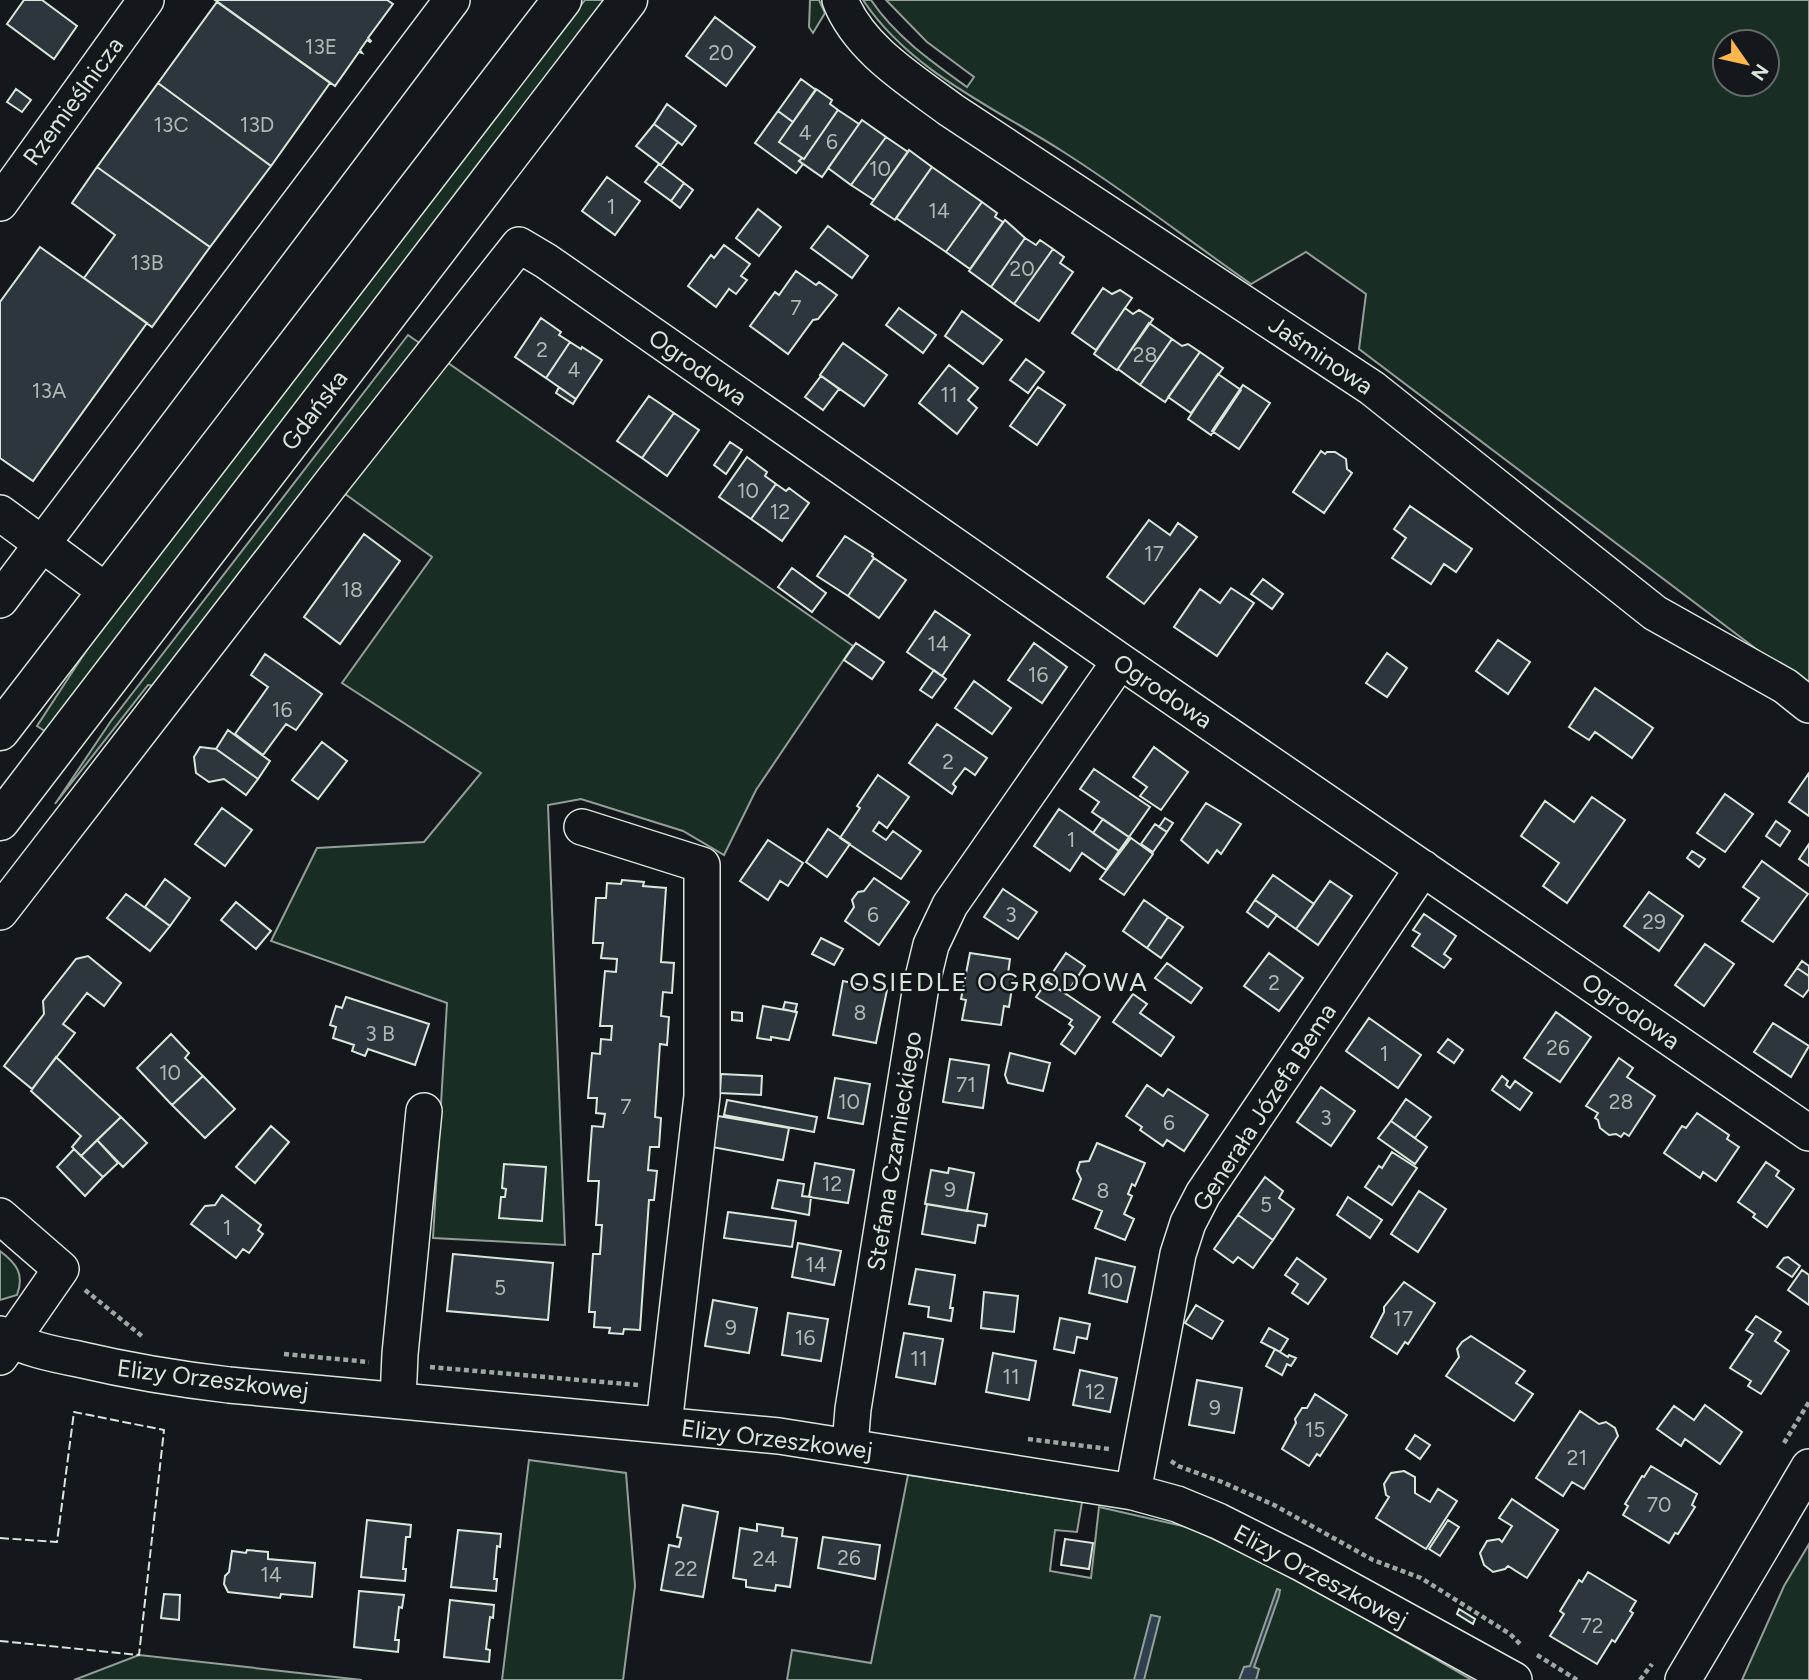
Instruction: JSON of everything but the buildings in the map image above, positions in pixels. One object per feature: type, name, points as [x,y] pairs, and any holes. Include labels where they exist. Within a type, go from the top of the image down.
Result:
[{"type":"main road","points":[[0,731],[562,0]]},
{"type":"main road","name":"Gdańska","points":[[0,821],[628,0]]},
{"type":"street","name":"Rzemieślnicza","points":[[0,203],[146,0]]},
{"type":"street","points":[[0,600],[452,0]]},
{"type":"street","name":"Jaśminowa","points":[[840,0],[856,30],[898,70],[951,110],[1372,388],[1655,613],[1786,686],[1809,705]]},
{"type":"street","name":"Ogrodowa","points":[[0,912],[332,482],[520,245],[1119,661],[1809,1133]]},
{"type":"street","points":[[0,513],[107,592]]},
{"type":"street","name":"Stefana Czarnieckiego","points":[[850,1447],[853,1409],[921,986],[931,945],[950,905],[1119,661]]},
{"type":"street","points":[[582,827],[702,865],[702,1096],[664,1425]]},
{"type":"street","name":"Generała Józefa Bema","points":[[1133,1492],[1178,1254],[1188,1223],[1203,1194],[1423,868]]},
{"type":"street","points":[[398,1400],[400,1354],[425,1111]]},
{"type":"street","points":[[0,1216],[61,1269],[4,1344]]},
{"type":"street","name":"Elizy Orzeszkowej","points":[[4,1344],[145,1375],[779,1436],[1133,1492],[1177,1504],[1218,1521],[1303,1564],[1514,1680]]},
{"type":"street","points":[[1683,1680],[1809,1467]]},
{"type":"path","points":[[61,1269],[140,1336],[152,1339]]},
{"type":"path","points":[[1640,1680],[1652,1664]]},
{"type":"green space","points":[[585,0],[610,0],[49,734],[37,726],[90,645]]},
{"type":"green space","points":[[810,0],[819,0],[825,13],[813,33],[809,27]]},
{"type":"green space","points":[[863,0],[871,0],[903,37],[967,87],[974,77],[927,42],[886,0],[1809,0],[1809,689],[1359,349],[1366,294],[1306,252],[1251,284],[1134,199],[1062,151],[954,86],[904,47],[882,25]]},
{"type":"green space","points":[[408,335],[853,646],[756,790],[724,855],[683,831],[581,799],[548,805],[565,1245],[433,1238],[447,1003],[271,941],[317,848],[424,842],[481,773],[342,683],[432,557],[341,491],[156,686],[148,685],[55,804],[111,721]]},
{"type":"green space","points":[[0,1251],[15,1265],[20,1281],[17,1295],[0,1300]]},
{"type":"green space","points":[[529,1460],[626,1473],[635,1586],[623,1680],[502,1680]]},
{"type":"green space","points":[[908,1475],[1082,1502],[1077,1532],[1055,1530],[1050,1571],[1091,1578],[1099,1507],[1187,1527],[1243,1552],[1323,1594],[1472,1680],[787,1680],[792,1650],[871,1663]]},
{"type":"green space","points":[[1809,1544],[1809,1680],[1742,1680],[1784,1586]]},
{"type":"green space","points":[[139,1655],[362,1680],[74,1680]]},
{"type":"water","points":[[1277,1589],[1280,1590],[1279,1596],[1254,1667],[1259,1669],[1256,1680],[1239,1680],[1244,1667],[1250,1666]]},
{"type":"water","points":[[1151,1615],[1160,1617],[1144,1680],[1134,1680]]},
{"type":"fence","points":[[0,1538],[57,1542],[74,1412],[164,1430],[139,1655],[0,1641]]},
{"type":"district","name":"OSIEDLE OGRODOWA","points":[[999,982]]}]
